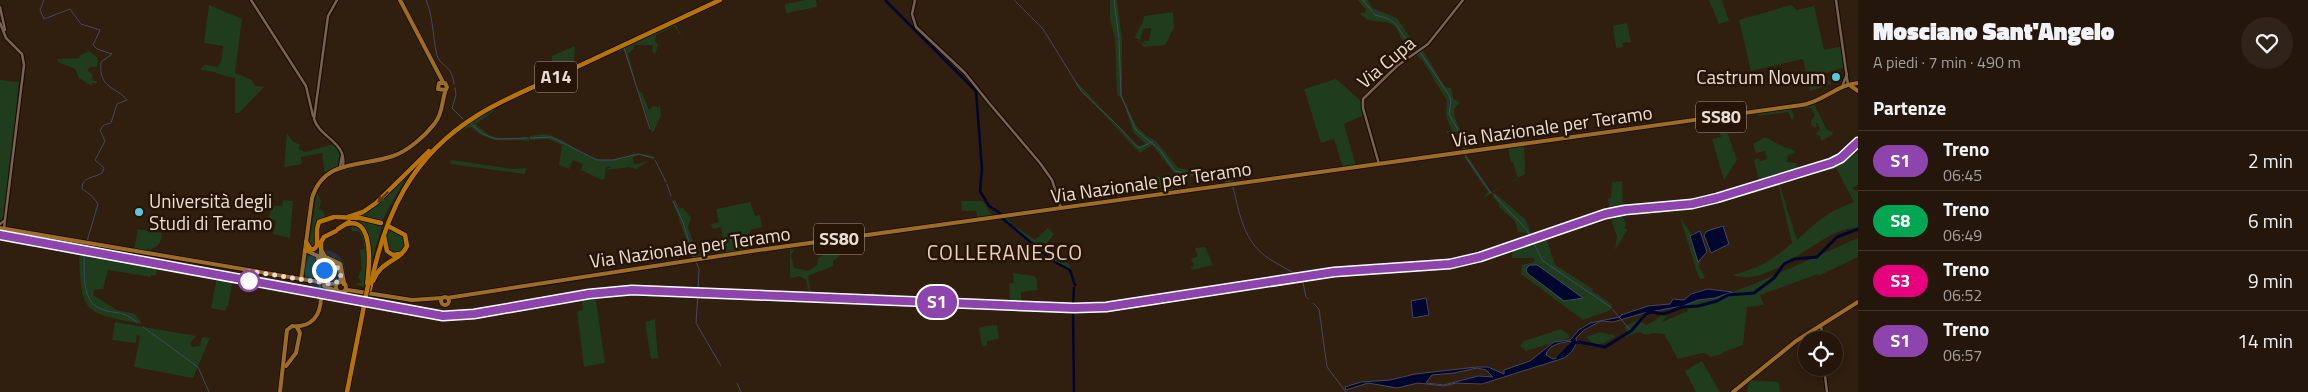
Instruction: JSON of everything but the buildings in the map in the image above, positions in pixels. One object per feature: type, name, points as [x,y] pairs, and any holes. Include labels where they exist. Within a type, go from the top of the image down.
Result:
[{"type":"highway","name":"A14","points":[[364,311],[377,243],[389,210],[407,178],[430,151],[457,126],[488,107],[715,0]]},
{"type":"highway","name":"A14","points":[[348,392],[364,311],[384,230],[396,202],[414,174],[440,144],[465,123],[500,103],[720,0]]},
{"type":"highway","points":[[348,217],[365,211],[376,203],[430,151]]},
{"type":"highway","points":[[320,280],[318,224],[324,219],[348,217],[381,224]]},
{"type":"highway","points":[[306,242],[308,250],[315,248],[322,239],[353,220],[364,219]]},
{"type":"highway","points":[[347,224],[354,223],[358,225],[367,240],[370,258],[370,287]]},
{"type":"highway","points":[[370,287],[382,267],[403,252],[408,244],[406,237],[400,231],[388,226]]},
{"type":"highway","points":[[384,230],[384,243],[387,251],[395,255],[403,252]]},
{"type":"highway","points":[[319,244],[325,257],[341,266],[342,284]]},
{"type":"main road","points":[[306,242],[314,192],[328,176],[341,166],[383,159],[400,154],[434,126],[439,118],[443,91],[446,86],[400,0]]},
{"type":"main road","points":[[438,74],[438,88],[443,91]]},
{"type":"main road","points":[[438,84],[443,82]]},
{"type":"main road","points":[[1854,84],[1858,90]]},
{"type":"main road","name":"Via Nazionale per Teramo","points":[[448,300],[455,297],[720,256],[1054,210],[1059,204],[1068,208],[1802,105],[1820,100],[1841,88],[1854,84]]},
{"type":"main road","name":"SS80","points":[[1,227],[301,280],[320,280],[333,284],[370,287],[412,300],[448,300]]},
{"type":"main road","points":[[319,244],[320,280]]},
{"type":"main road","points":[[301,280],[302,267],[308,250],[318,256],[320,280]]},
{"type":"main road","points":[[320,280],[324,270],[332,266],[341,272],[344,292]]},
{"type":"main road","points":[[302,267],[306,278],[320,280]]},
{"type":"main road","name":"SS80","points":[[258,273],[330,287],[336,291],[344,292],[370,287]]},
{"type":"main road","points":[[285,277],[296,277],[301,273]]},
{"type":"main road","name":"SS80","points":[[301,280],[311,284]]},
{"type":"main road","points":[[336,291],[335,287],[342,284]]},
{"type":"main road","points":[[321,297],[322,308],[319,315],[300,334],[296,353],[286,366],[281,392],[288,329],[292,326],[303,327],[310,322],[318,311],[321,297]]},
{"type":"main road","name":"SS80","points":[[441,301],[445,306],[448,300]]},
{"type":"main road","points":[[1733,392],[1796,340],[1822,326],[1858,302]]},
{"type":"main road","points":[[297,327],[300,334]]},
{"type":"main road","points":[[284,354],[292,358]]},
{"type":"street","points":[[251,0],[304,83],[317,126],[340,148],[343,157],[351,164]]},
{"type":"street","points":[[314,116],[328,16],[337,0]]},
{"type":"street","points":[[914,0],[912,14],[916,27],[965,73],[988,103],[1024,143],[1049,175],[1059,204]]},
{"type":"street","name":"Via Cupa","points":[[1379,164],[1363,108],[1363,99],[1396,66],[1428,44],[1463,0]]},
{"type":"street","points":[[1836,0],[1847,72],[1847,80],[1841,88]]},
{"type":"street","points":[[0,7],[1,28],[22,54],[24,65],[6,217],[1,227]]},
{"type":"street","points":[[1,22],[10,41]]},
{"type":"street","points":[[1847,80],[1854,84]]},
{"type":"street","points":[[1847,80],[1854,84]]},
{"type":"street","points":[[310,103],[316,100]]},
{"type":"street","points":[[310,103],[315,106]]},
{"type":"street","points":[[341,166],[343,157]]},
{"type":"street","points":[[1373,165],[1377,157],[1386,163]]},
{"type":"street","points":[[1,227],[5,221]]},
{"type":"street","points":[[5,221],[14,230]]},
{"type":"street","points":[[1822,326],[1822,331]]},
{"type":"street","points":[[1825,376],[1827,392]]},
{"type":"green space","points":[[816,0],[817,7],[786,13],[785,4]]},
{"type":"green space","points":[[1110,0],[1117,0],[1122,39],[1122,95],[1136,126],[1157,142],[1178,168],[1230,178],[1237,183],[1225,185],[1225,181],[1179,176],[1167,178],[1169,187],[1173,186],[1171,191],[1165,191],[1164,186],[1160,187],[1157,177],[1175,174],[1152,145],[1140,153],[1077,86],[1075,80],[1135,144],[1141,146],[1146,144],[1134,133],[1126,111],[1127,109],[1122,98],[1117,95],[1115,39],[1110,19]]},
{"type":"green space","points":[[1358,0],[1368,0],[1372,8],[1397,18],[1409,36],[1421,48],[1415,52],[1402,40],[1393,25],[1372,21],[1364,17],[1360,13],[1365,13],[1366,10]]},
{"type":"green space","points":[[1709,0],[1722,0],[1729,21],[1719,24]]},
{"type":"green space","points":[[209,5],[242,19],[235,73],[252,80],[255,86],[264,87],[239,113],[235,113],[235,78],[201,70],[206,65],[218,67],[222,58],[223,46],[204,43]]},
{"type":"green space","points":[[1791,5],[1797,10],[1814,6],[1824,50],[1842,46],[1845,67],[1810,78],[1811,84],[1830,81],[1831,84],[1810,91],[1803,59],[1751,71],[1739,20]]},
{"type":"green space","points":[[1173,12],[1174,27],[1165,45],[1144,47],[1141,43],[1132,39],[1148,45],[1143,41],[1149,41],[1151,28],[1143,29],[1140,40],[1135,38],[1144,16]]},
{"type":"green space","points":[[675,23],[682,37],[674,26],[656,35],[655,41],[658,45],[655,54],[652,51],[653,45],[634,45],[634,48],[628,54],[638,90],[642,93],[649,110],[653,106],[658,107],[660,104],[661,115],[652,132],[624,50],[612,53]]},
{"type":"green space","points":[[1627,23],[1631,42],[1622,43],[1623,47],[1616,48],[1613,26]]},
{"type":"green space","points":[[575,46],[574,60],[576,63],[543,79],[543,75],[552,70],[552,56]]},
{"type":"green space","points":[[1423,50],[1445,87],[1451,88],[1453,98],[1460,103],[1454,109],[1454,115],[1467,147],[1470,149],[1463,150],[1462,143],[1457,139],[1457,132],[1447,133],[1446,130],[1450,132],[1452,130],[1446,116],[1447,101],[1423,61],[1416,55]]},
{"type":"green space","points":[[89,51],[98,58],[97,67],[91,67],[87,70],[92,74],[93,81],[97,81],[96,84],[92,82],[92,86],[79,78],[75,69],[58,62],[57,59],[80,58],[79,56]]},
{"type":"green space","points":[[1336,79],[1360,100],[1364,115],[1344,124],[1356,166],[1343,168],[1334,139],[1321,143],[1304,89]]},
{"type":"green space","points":[[0,80],[19,82],[8,193],[3,221],[0,220]]},
{"type":"green space","points":[[1814,104],[1827,130],[1833,132],[1832,135],[1821,141],[1820,136],[1815,134],[1820,130],[1818,124],[1815,122],[1817,126],[1815,128],[1811,125],[1815,115],[1811,108],[1791,109],[1794,117],[1792,120],[1788,112],[1758,116],[1757,112]]},
{"type":"green space","points":[[491,110],[494,111],[476,124],[482,130],[494,137],[529,137],[529,141],[492,139],[478,133],[471,127],[463,128]]},
{"type":"green space","points":[[1726,129],[1737,160],[1724,180],[1712,139],[1721,137],[1719,131]]},
{"type":"green space","points":[[287,133],[292,141],[300,145],[298,149],[305,152],[334,144],[342,155],[339,165],[325,175],[322,153],[301,157],[302,164],[284,167]]},
{"type":"green space","points":[[545,134],[598,159],[605,160],[640,154],[655,157],[652,160],[651,157],[639,155],[633,157],[634,164],[627,166],[649,161],[636,169],[629,167],[606,170],[611,167],[609,166],[605,169],[605,178],[602,180],[581,170],[583,164],[573,160],[569,169],[559,165],[562,145],[548,139],[530,140],[530,136]]},
{"type":"green space","points":[[1765,137],[1794,150],[1796,153],[1788,155],[1787,162],[1796,163],[1798,171],[1780,175],[1779,178],[1760,184],[1754,160],[1759,158],[1760,161],[1767,159],[1765,151],[1756,153],[1753,144]]},
{"type":"green space","points":[[1524,145],[1525,174],[1518,178],[1513,162],[1511,163],[1508,148]]},
{"type":"green space","points":[[1858,152],[1858,185],[1852,188],[1858,192],[1858,228],[1847,229],[1834,234],[1776,269],[1761,275],[1746,277],[1732,275],[1764,263],[1792,243],[1778,184],[1746,191],[1829,166],[1841,159],[1843,163]],"holes":[[[1836,168],[1854,202],[1833,211],[1818,221],[1797,240],[1780,186],[1782,182]]]},
{"type":"green space","points":[[1464,157],[1468,157],[1491,192],[1507,184],[1483,198],[1488,192]]},
{"type":"green space","points":[[451,160],[513,169],[526,168],[525,174],[450,164]]},
{"type":"green space","points":[[408,174],[381,222],[355,216],[362,213]]},
{"type":"green space","points":[[1622,181],[1623,209],[1610,211],[1608,198],[1611,198],[1612,182]]},
{"type":"green space","points":[[317,193],[321,201],[319,209],[323,211],[325,216],[319,220],[316,244],[311,247],[309,244]]},
{"type":"green space","points":[[1495,193],[1526,220],[1531,234],[1518,232],[1515,221],[1499,207],[1499,204],[1493,197]]},
{"type":"green space","points":[[675,199],[679,208],[683,208],[691,218],[688,227],[697,254],[717,255],[693,259],[673,202]]},
{"type":"green space","points":[[283,200],[293,201],[290,238],[273,234],[276,221],[269,219],[271,206],[282,206]]},
{"type":"green space","points":[[961,201],[983,201],[992,216],[978,219],[976,211],[962,211]]},
{"type":"green space","points":[[750,202],[755,216],[760,215],[762,227],[750,230],[752,249],[719,255],[715,239],[723,237],[721,227],[713,229],[711,224],[719,222],[716,209]]},
{"type":"green space","points":[[1622,216],[1626,223],[1625,229],[1628,229],[1615,250],[1617,236],[1611,220]]},
{"type":"green space","points":[[1006,217],[1013,225],[1035,240],[1048,228],[1054,234],[1048,242],[1051,251],[1055,256],[1069,264],[1076,284],[1071,270],[1052,260],[1003,220],[1002,218]]},
{"type":"green space","points":[[1680,217],[1690,232],[1698,262],[1701,259],[1699,267],[1705,277],[1703,279],[1700,279],[1697,273]]},
{"type":"green space","points":[[357,220],[382,225],[372,260],[367,237],[355,222]]},
{"type":"green space","points":[[352,225],[358,225],[367,247],[366,288],[355,284],[362,282],[358,277],[362,268],[360,250],[364,249],[359,231],[352,231]]},
{"type":"green space","points":[[388,227],[405,237],[405,248],[398,253],[390,252],[384,239]]},
{"type":"green space","points":[[138,229],[162,233],[157,246],[149,249],[134,250]]},
{"type":"green space","points":[[10,237],[79,250],[80,254],[157,268],[156,275],[151,275],[151,277],[108,270],[103,289],[94,290],[93,295],[117,310],[135,314],[142,324],[108,317],[97,313],[90,307],[85,300],[82,289],[79,254],[10,243]]},
{"type":"green space","points":[[1858,238],[1858,257],[1818,276],[1818,274],[1760,295],[1764,305],[1747,307],[1743,345],[1723,352],[1723,354],[1710,357],[1702,353],[1678,359],[1664,334],[1653,333],[1646,335],[1640,332],[1619,339],[1636,329],[1627,331],[1624,327],[1641,318],[1640,320],[1646,325],[1673,308],[1662,322],[1688,311],[1685,305],[1698,300],[1715,298],[1754,284]]},
{"type":"green space","points":[[1536,239],[1541,242],[1547,240],[1555,265],[1593,289],[1592,291],[1612,304],[1611,310],[1583,320],[1521,274],[1522,265],[1534,262],[1534,258],[1512,258],[1513,246]]},
{"type":"green space","points":[[834,246],[852,246],[853,250],[858,251],[859,256],[853,252],[841,254],[833,261],[833,266],[808,276],[811,293],[870,295],[873,292],[876,296],[902,297],[903,300],[730,293],[737,290],[809,292],[806,280],[799,276],[792,278],[790,276],[790,249],[795,250],[791,255],[794,268],[808,271],[817,265],[818,259]]},
{"type":"green space","points":[[1205,247],[1213,265],[1193,270],[1190,267],[1194,266],[1191,259],[1198,256],[1195,248]]},
{"type":"green space","points":[[310,253],[316,255],[318,281],[308,279],[304,273],[307,256]]},
{"type":"green space","points":[[1013,273],[1034,276],[1037,280],[1037,290],[1021,292],[1021,301],[1010,301],[1009,283],[1014,283]]},
{"type":"green space","points":[[217,277],[233,280],[225,311],[211,308]]},
{"type":"green space","points":[[595,294],[605,363],[584,367],[577,311],[583,310],[581,296]]},
{"type":"green space","points":[[655,319],[658,358],[651,359],[645,322]]},
{"type":"green space","points":[[115,322],[196,336],[190,343],[192,347],[200,346],[202,337],[210,338],[193,378],[134,367],[140,336],[137,335],[136,343],[112,340]]},
{"type":"green space","points":[[997,325],[999,339],[987,341],[987,346],[982,347],[979,327]]},
{"type":"green space","points":[[1561,329],[1569,335],[1569,338],[1526,351],[1520,346],[1524,341]]},
{"type":"green space","points":[[1600,332],[1614,335],[1615,337],[1604,343],[1589,347],[1592,342],[1586,337]]},
{"type":"green space","points":[[1702,361],[1720,392],[1696,392],[1685,371]]},
{"type":"green space","points":[[1749,380],[1779,382],[1780,392],[1747,392]]},
{"type":"water","points":[[1723,226],[1729,244],[1711,253],[1704,235],[1707,231]]},
{"type":"water","points":[[1700,231],[1707,252],[1698,262],[1690,236]]},
{"type":"water","points":[[1530,265],[1537,265],[1583,298],[1564,301],[1527,273],[1526,269]]},
{"type":"water","points":[[1708,289],[1732,292],[1715,298],[1698,300],[1683,306],[1644,313],[1613,322],[1601,321],[1584,330],[1576,338],[1576,344],[1573,349],[1564,358],[1482,384],[1456,383],[1444,386],[1418,383],[1397,388],[1368,383],[1346,390],[1345,387],[1361,382],[1390,380],[1415,374],[1477,367],[1488,367],[1504,374],[1504,370],[1530,361],[1554,342],[1570,340],[1579,330],[1590,323],[1620,317],[1648,306],[1670,304],[1673,299],[1684,300],[1691,294]],"holes":[[[1571,341],[1562,356],[1553,359],[1546,355],[1553,346]],[[1477,368],[1486,370],[1493,377],[1478,376],[1444,385],[1426,383],[1432,375]]]},
{"type":"water","points":[[1426,298],[1429,315],[1413,318],[1411,301]]},
{"type":"waterway","points":[[44,0],[40,10],[44,19],[70,9],[81,24],[100,30],[93,45],[97,49],[112,54],[101,62],[102,78],[127,100],[117,104],[111,123],[104,125],[100,130],[105,141],[95,160],[104,168],[102,173],[86,180],[82,185],[82,189],[92,196],[98,204],[85,248]]},
{"type":"waterway","points":[[426,0],[437,55],[441,62],[449,69],[454,84]]},
{"type":"waterway","points":[[885,0],[976,91],[982,169],[980,191],[989,206],[1000,213],[1002,218],[1053,261],[1070,270],[1075,285]]},
{"type":"waterway","points":[[1014,0],[1043,29],[1082,92],[1114,122]]},
{"type":"waterway","points":[[1114,0],[1119,38]]},
{"type":"waterway","points":[[1363,0],[1375,15],[1394,23],[1407,40],[1418,50]]},
{"type":"waterway","points":[[1119,40],[1121,96],[1136,130],[1159,149],[1175,171],[1231,182],[1244,226],[1254,245],[1268,258],[1299,276]]},
{"type":"waterway","points":[[624,48],[650,129]]},
{"type":"waterway","points":[[1420,52],[1449,95],[1451,100],[1449,114],[1462,137],[1466,157],[1491,193]]},
{"type":"waterway","points":[[455,88],[456,95],[452,108],[463,119]]},
{"type":"waterway","points":[[470,123],[483,134],[495,139],[527,138]]},
{"type":"waterway","points":[[1115,123],[1139,148],[1152,142]]},
{"type":"waterway","points":[[530,138],[551,137],[597,160],[613,160],[638,154],[653,158]]},
{"type":"waterway","points":[[655,160],[666,182]]},
{"type":"waterway","points":[[667,184],[671,196]]},
{"type":"waterway","points":[[1493,194],[1527,230],[1543,261],[1612,308]]},
{"type":"waterway","points":[[673,201],[683,222],[694,258]]},
{"type":"waterway","points":[[1558,358],[1571,344],[1579,342],[1605,347],[1631,331],[1646,314],[1651,312],[1664,314],[1682,307],[1698,306],[1717,301],[1728,295],[1754,293],[1774,278],[1784,264],[1794,259],[1817,257],[1837,237],[1858,229]]},
{"type":"waterway","points":[[84,252],[85,284],[94,305],[107,311],[122,314],[137,322]]},
{"type":"waterway","points":[[696,262],[699,269],[698,291]]},
{"type":"waterway","points":[[1302,278],[1308,299]]},
{"type":"waterway","points":[[1073,306],[1074,288]]},
{"type":"waterway","points":[[698,294],[696,323],[721,366]]},
{"type":"waterway","points":[[1313,303],[1319,309],[1327,367],[1346,392]]},
{"type":"waterway","points":[[1073,310],[1074,392]]},
{"type":"waterway","points":[[1613,310],[1631,331]]},
{"type":"waterway","points":[[143,327],[198,367],[209,392]]},
{"type":"waterway","points":[[737,383],[741,392]]},
{"type":"tunnel","points":[[321,279],[321,297]]},
{"type":"railway","points":[[0,235],[443,316],[474,314],[589,294],[632,290],[1074,308],[1106,307],[1334,272],[1450,264],[1480,257],[1605,214],[1625,210],[1691,204],[1717,199],[1825,166],[1841,158],[1858,142]]},
{"type":"train","name":"S1","points":[[0,235],[443,316],[474,314],[589,294],[632,290],[1090,308],[1334,272],[1436,266],[1464,261],[1605,214],[1625,210],[1692,204],[1819,168],[1841,158],[1858,142]]},
{"type":"place","name":"Castrum Novum","points":[[1836,77]]},
{"type":"place","name":"Università degli Studi di Teramo","points":[[139,212]]},
{"type":"district","name":"COLLERANESCO","points":[[1005,253]]},
{"type":"route","points":[[249,281],[249,271],[331,284],[336,284],[340,281],[341,273],[337,267],[330,266],[324,270]]}]
